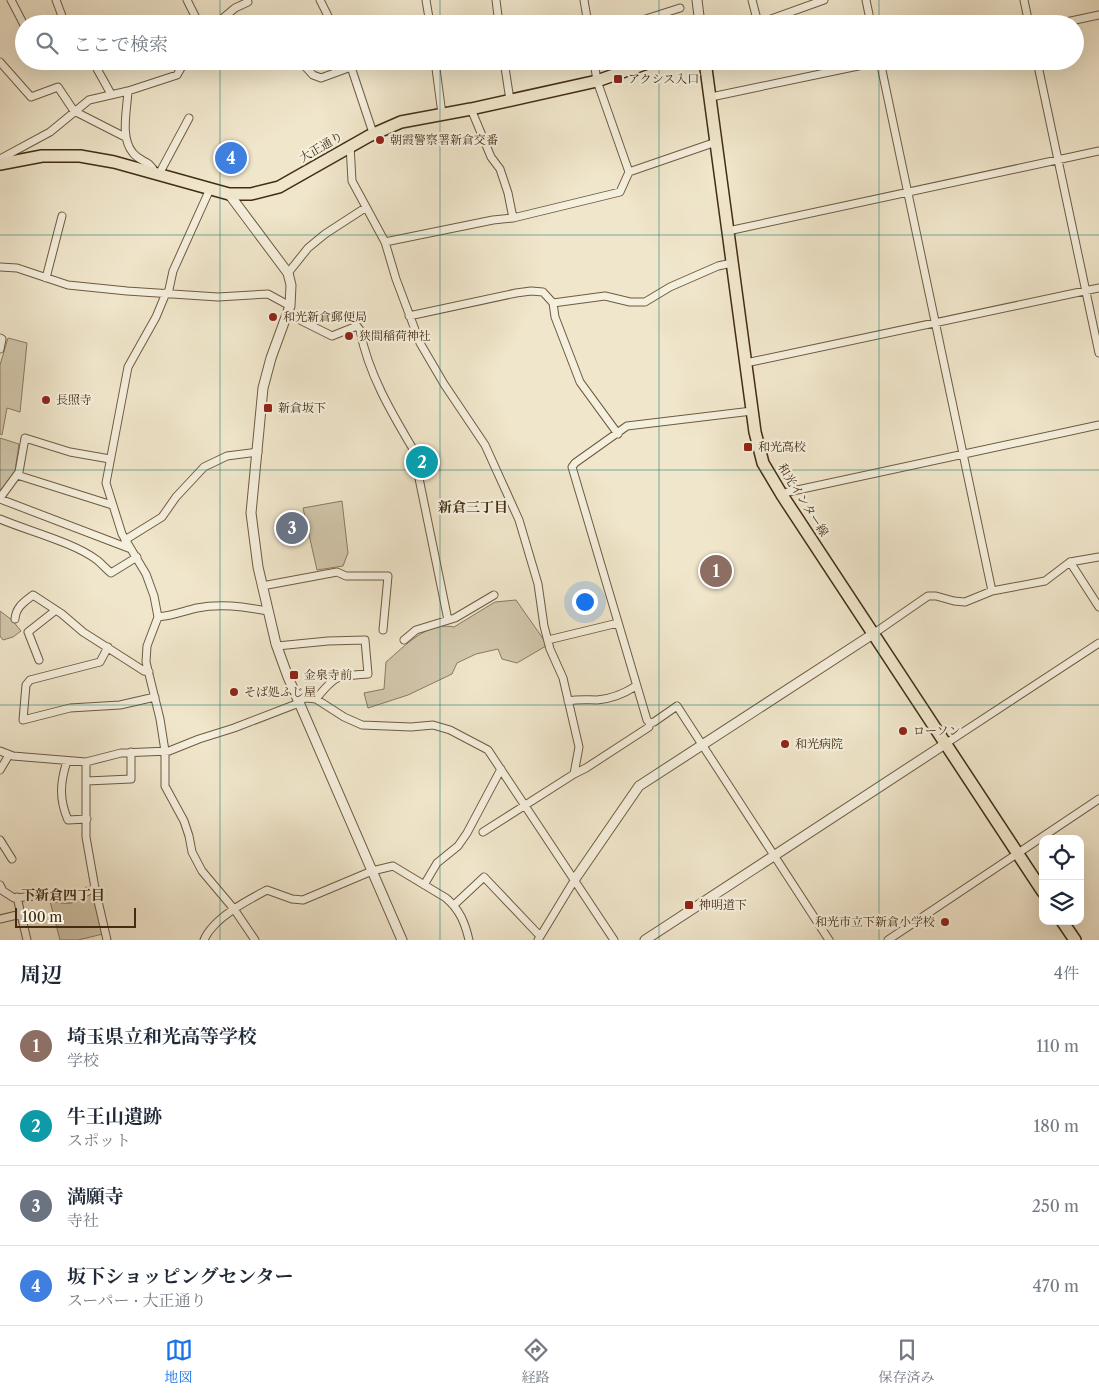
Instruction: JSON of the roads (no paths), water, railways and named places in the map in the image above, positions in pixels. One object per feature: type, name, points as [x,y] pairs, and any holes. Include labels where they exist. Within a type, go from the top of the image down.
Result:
[{"type":"main road","name":"大正通り","points":[[0,164],[42,156],[69,155],[103,160],[229,194],[251,194],[279,187],[350,145],[401,122],[471,109],[597,80],[626,70]]},
{"type":"main road","name":"和光インター線","points":[[707,70],[752,411],[760,456],[782,495],[1039,886]]},
{"type":"main road","points":[[1065,925],[1074,940]]},
{"type":"street","points":[[11,0],[19,15]]},
{"type":"street","points":[[56,0],[62,15]]},
{"type":"street","points":[[187,0],[194,15]]},
{"type":"street","points":[[227,15],[235,8],[248,2],[248,0]]},
{"type":"street","points":[[328,15],[321,2],[330,0]]},
{"type":"street","points":[[426,0],[428,15]]},
{"type":"street","points":[[496,0],[498,15]]},
{"type":"street","points":[[584,0],[586,15]]},
{"type":"street","points":[[697,0],[699,15]]},
{"type":"street","points":[[752,0],[756,15]]},
{"type":"street","points":[[783,15],[824,0]]},
{"type":"street","points":[[866,0],[869,15]]},
{"type":"street","points":[[1024,0],[1027,15]]},
{"type":"street","points":[[658,15],[680,8]]},
{"type":"street","points":[[1084,18],[1099,15]]},
{"type":"street","points":[[0,62],[31,97],[58,87],[74,111],[126,137]]},
{"type":"street","points":[[98,70],[111,94]]},
{"type":"street","points":[[0,160],[50,132],[89,100],[128,91],[177,75],[180,70]]},
{"type":"street","points":[[308,70],[313,75],[321,78],[338,70]]},
{"type":"street","points":[[352,70],[373,133]]},
{"type":"street","points":[[436,70],[442,114]]},
{"type":"street","points":[[505,70],[510,100]]},
{"type":"street","points":[[385,242],[493,220],[513,218],[620,192],[629,172],[597,80],[595,70]]},
{"type":"street","points":[[711,97],[838,70]]},
{"type":"street","points":[[883,70],[992,591]]},
{"type":"street","points":[[1039,70],[1099,353]]},
{"type":"street","points":[[128,91],[126,137],[134,154],[151,164],[158,174],[189,118]]},
{"type":"street","points":[[471,109],[491,158],[500,170],[513,218]]},
{"type":"street","points":[[629,172],[716,142]]},
{"type":"street","points":[[350,145],[352,181],[385,242],[420,344],[485,444],[519,520],[538,584],[548,640],[563,678],[579,747],[574,774]]},
{"type":"street","points":[[728,230],[1099,151]]},
{"type":"street","points":[[210,189],[173,271],[167,294],[128,367],[106,483],[125,540],[146,574],[154,596],[158,617],[147,646],[146,662],[165,751],[165,786],[184,821],[190,836],[192,852],[202,871],[234,909],[255,940]]},
{"type":"street","points":[[229,194],[288,273],[291,285],[290,310],[266,374],[263,388],[251,513],[262,586],[277,646],[298,702],[402,940]]},
{"type":"street","points":[[288,273],[313,244],[365,208]]},
{"type":"street","points":[[46,278],[62,216]]},
{"type":"street","points":[[553,303],[605,296],[630,302],[645,302],[670,287],[710,269],[732,263]]},
{"type":"street","points":[[0,266],[17,268],[68,285],[218,297],[268,294],[332,336],[357,326],[360,330],[367,362],[399,426],[413,449],[448,620]]},
{"type":"street","points":[[746,363],[1099,288]]},
{"type":"street","points":[[409,316],[468,302],[531,291],[543,292],[553,303],[555,317],[580,382],[618,434]]},
{"type":"street","points":[[0,338],[2,339],[0,349]]},
{"type":"street","points":[[650,723],[647,720],[636,686],[572,468],[576,463],[627,426],[752,411]]},
{"type":"street","points":[[782,495],[788,492],[1099,425]]},
{"type":"street","points":[[110,459],[70,452],[25,438],[19,472],[0,498],[132,550]]},
{"type":"street","points":[[125,540],[162,517],[176,497],[204,467],[227,456],[258,452]]},
{"type":"street","points":[[17,475],[112,505]]},
{"type":"street","points":[[0,519],[88,554],[111,573],[137,557]]},
{"type":"street","points":[[454,905],[484,877],[539,938],[575,879],[638,786],[873,634],[928,596],[965,602],[992,591],[1045,581],[1070,562],[1099,557]]},
{"type":"street","points":[[1070,562],[1099,607]]},
{"type":"street","points":[[262,586],[337,572],[346,576],[388,576],[384,630]]},
{"type":"street","points":[[15,619],[16,612],[20,606],[33,595],[56,610],[83,632],[108,646],[144,671],[149,672]]},
{"type":"street","points":[[404,640],[416,630],[455,618],[494,595]]},
{"type":"street","points":[[158,617],[197,608],[228,606],[268,611]]},
{"type":"street","points":[[39,660],[28,632],[56,610]]},
{"type":"street","points":[[548,640],[618,623]]},
{"type":"street","points":[[277,646],[328,641],[365,640],[368,674],[340,676],[326,686],[316,699]]},
{"type":"street","points":[[645,940],[1099,643]]},
{"type":"street","points":[[108,646],[100,662],[30,680],[26,685],[23,720],[70,708],[120,705],[155,697]]},
{"type":"street","points":[[568,701],[583,699],[600,700],[626,692],[636,686]]},
{"type":"street","points":[[0,751],[9,755],[86,762],[121,753],[165,751],[234,728],[306,698],[316,699],[344,717],[362,725],[411,727],[434,725],[450,730],[488,750],[614,940]]},
{"type":"street","points":[[483,832],[586,768],[649,727],[650,723],[677,706],[701,746],[829,940]]},
{"type":"street","points":[[87,781],[131,779],[131,752]]},
{"type":"street","points":[[0,770],[9,755]]},
{"type":"street","points":[[67,761],[61,779],[62,806],[68,820],[87,819]]},
{"type":"street","points":[[86,762],[86,837],[107,940]]},
{"type":"street","points":[[424,885],[437,863],[462,841],[501,769]]},
{"type":"street","points":[[888,940],[1099,799]]},
{"type":"street","points":[[0,840],[12,859]]},
{"type":"street","points":[[204,940],[215,925],[234,909],[267,890],[292,899],[303,900],[372,871],[393,866],[454,905],[462,917],[469,940]]},
{"type":"street","points":[[0,885],[4,891],[14,898],[36,896],[63,900],[71,899],[95,888]]},
{"type":"street","points":[[17,897],[27,940]]},
{"type":"street","points":[[0,919],[21,914]]},
{"type":"place","name":"アクシス入口","points":[[618,79]]},
{"type":"place","name":"朝霞警察署新倉交番","points":[[380,140]]},
{"type":"place","name":"坂下ショッピングセンター","points":[[231,158]]},
{"type":"place","name":"和光新倉郵便局","points":[[273,317]]},
{"type":"place","name":"狭間稲荷神社","points":[[349,336]]},
{"type":"place","name":"長照寺","points":[[46,400]]},
{"type":"place","name":"新倉坂下","points":[[268,408]]},
{"type":"place","name":"和光高校","points":[[748,447]]},
{"type":"place","name":"牛王山遺跡","points":[[422,462]]},
{"type":"place","name":"満願寺","points":[[292,528]]},
{"type":"place","name":"埼玉県立和光高等学校","points":[[716,571]]},
{"type":"place","name":"金泉寺前","points":[[294,675]]},
{"type":"place","name":"そば処ふじ屋","points":[[234,692]]},
{"type":"place","name":"ローソン","points":[[903,731]]},
{"type":"place","name":"和光病院","points":[[785,744]]},
{"type":"place","name":"神明道下","points":[[689,905]]},
{"type":"place","name":"和光市立下新倉小学校","points":[[945,922]]},
{"type":"district","name":"新倉三丁目","points":[[473,507]]},
{"type":"district","name":"下新倉四丁目","points":[[63,895]]}]
